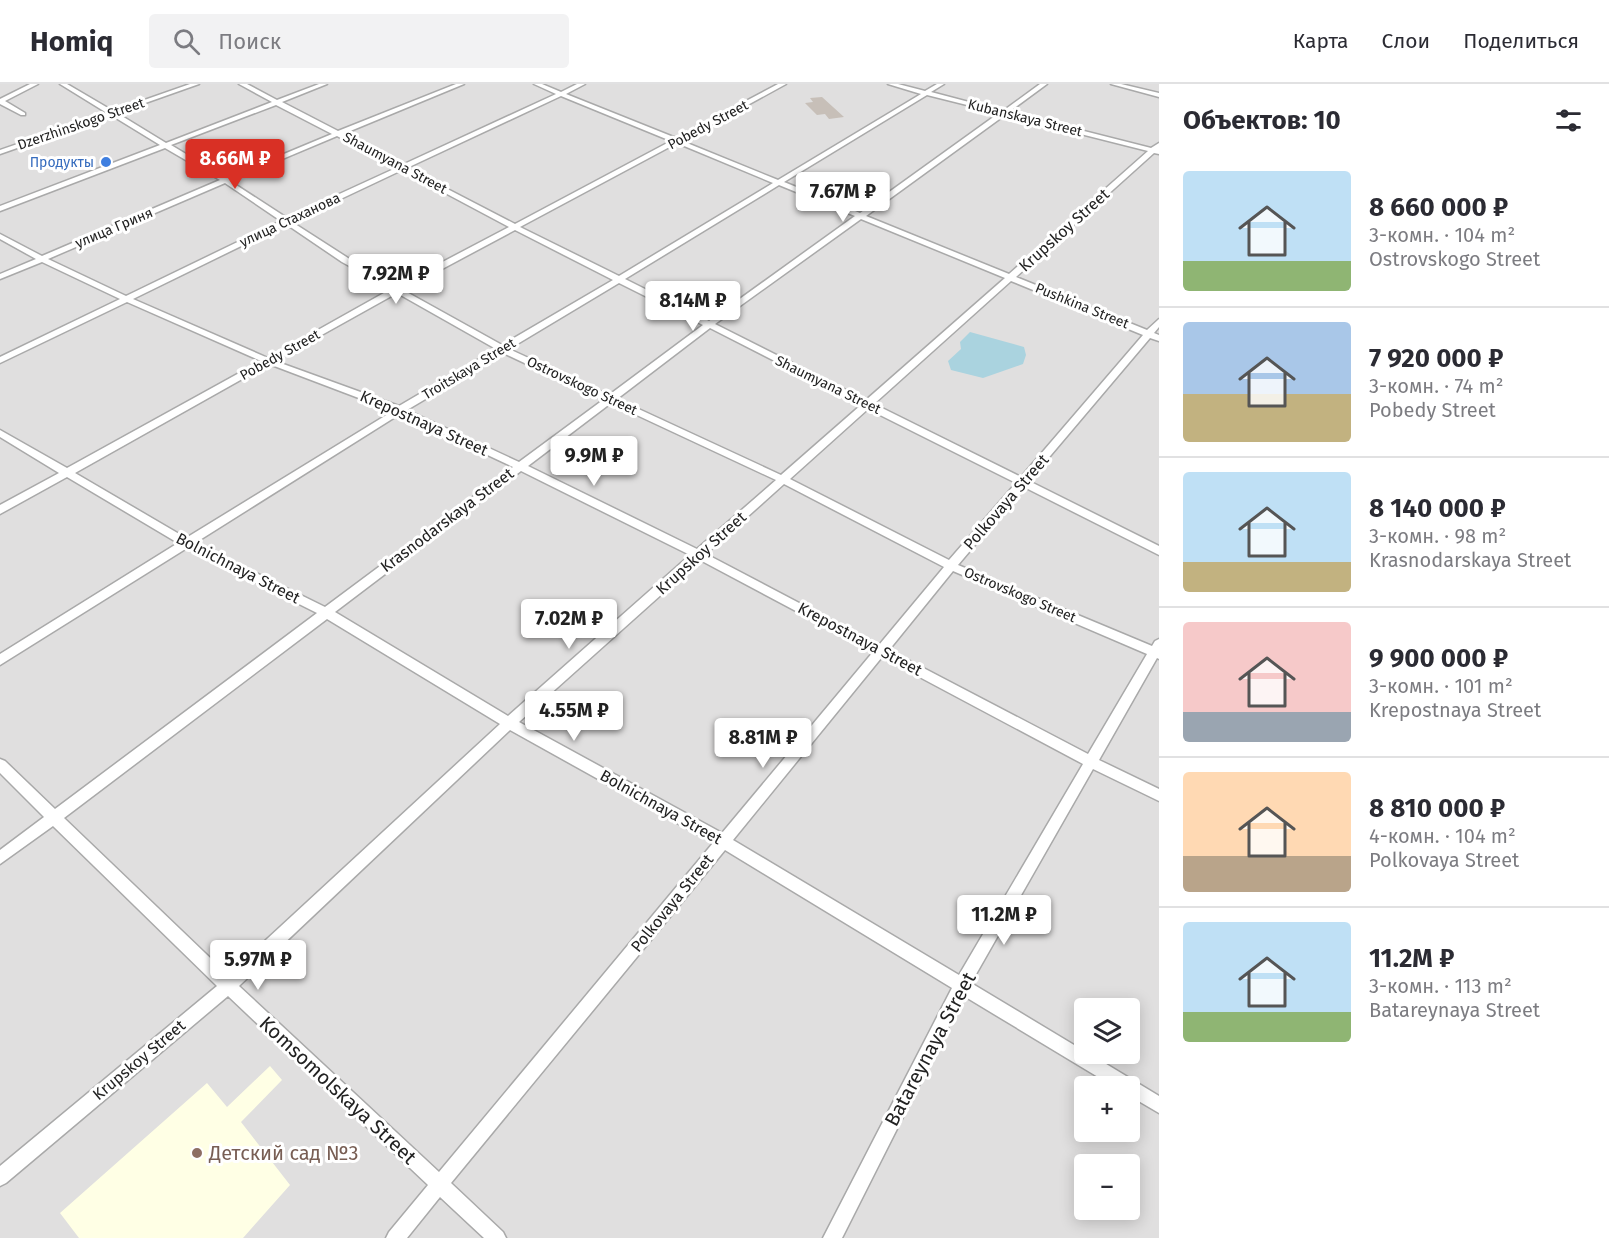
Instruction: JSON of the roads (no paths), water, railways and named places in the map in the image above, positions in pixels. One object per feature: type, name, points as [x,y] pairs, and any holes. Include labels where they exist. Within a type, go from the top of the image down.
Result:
[{"type":"street","points":[[0,101],[35,84]]},
{"type":"street","name":"Ostrovskogo Street","points":[[63,84],[226,181],[285,222],[396,290],[502,349],[784,480],[951,566],[1157,650]]},
{"type":"street","name":"Dzerzhinskogo Street","points":[[0,152],[196,84]]},
{"type":"street","name":"Shaumyana Street","points":[[242,84],[340,133],[515,227],[1159,551]]},
{"type":"street","points":[[0,209],[324,84]]},
{"type":"street","name":"улица Гриня","points":[[0,277],[461,84]]},
{"type":"street","name":"Pushkina Street","points":[[537,84],[1154,336]]},
{"type":"street","name":"улица Стаханова","points":[[0,360],[285,222],[582,84]]},
{"type":"street","name":"Pobedy Street","points":[[0,510],[396,290],[783,84]]},
{"type":"street","name":"Kubanskaya Street","points":[[891,84],[1157,149]]},
{"type":"street","name":"Troitskaya Street","points":[[0,660],[400,410],[941,84]]},
{"type":"street","name":"Krasnodarskaya Street","points":[[0,858],[709,325],[1044,84]]},
{"type":"street","points":[[1114,84],[1159,95]]},
{"type":"street","points":[[0,101],[23,114]]},
{"type":"street","name":"Krupskoy Street","points":[[0,1177],[228,986],[509,723],[1157,149]]},
{"type":"street","name":"Krepostnaya Street","points":[[0,236],[42,259],[127,299],[268,361],[400,410],[519,466],[699,555],[883,650],[1091,762],[1159,795]]},
{"type":"street","name":"Polkovaya Street","points":[[395,1238],[951,566],[1154,336],[1159,322]]},
{"type":"street","name":"Bolnichnaya Street","points":[[0,433],[186,543],[325,612],[509,723],[723,841],[1111,1076]]},
{"type":"street","name":"Batareynaya Street","points":[[832,1238],[961,986],[1157,650]]},
{"type":"street","name":"Komsomolskaya Street","points":[[0,765],[228,986],[496,1238]]},
{"type":"street","name":"Bolnichnaya Street","points":[[1140,1094],[1159,1105]]},
{"type":"water","points":[[970,332],[1024,347],[1026,355],[1023,364],[983,378],[951,370],[948,361],[961,349],[960,342]]},
{"type":"place","name":"Продукты","points":[[106,162]]},
{"type":"place","name":"Детский сад №3","points":[[197,1153]]}]
